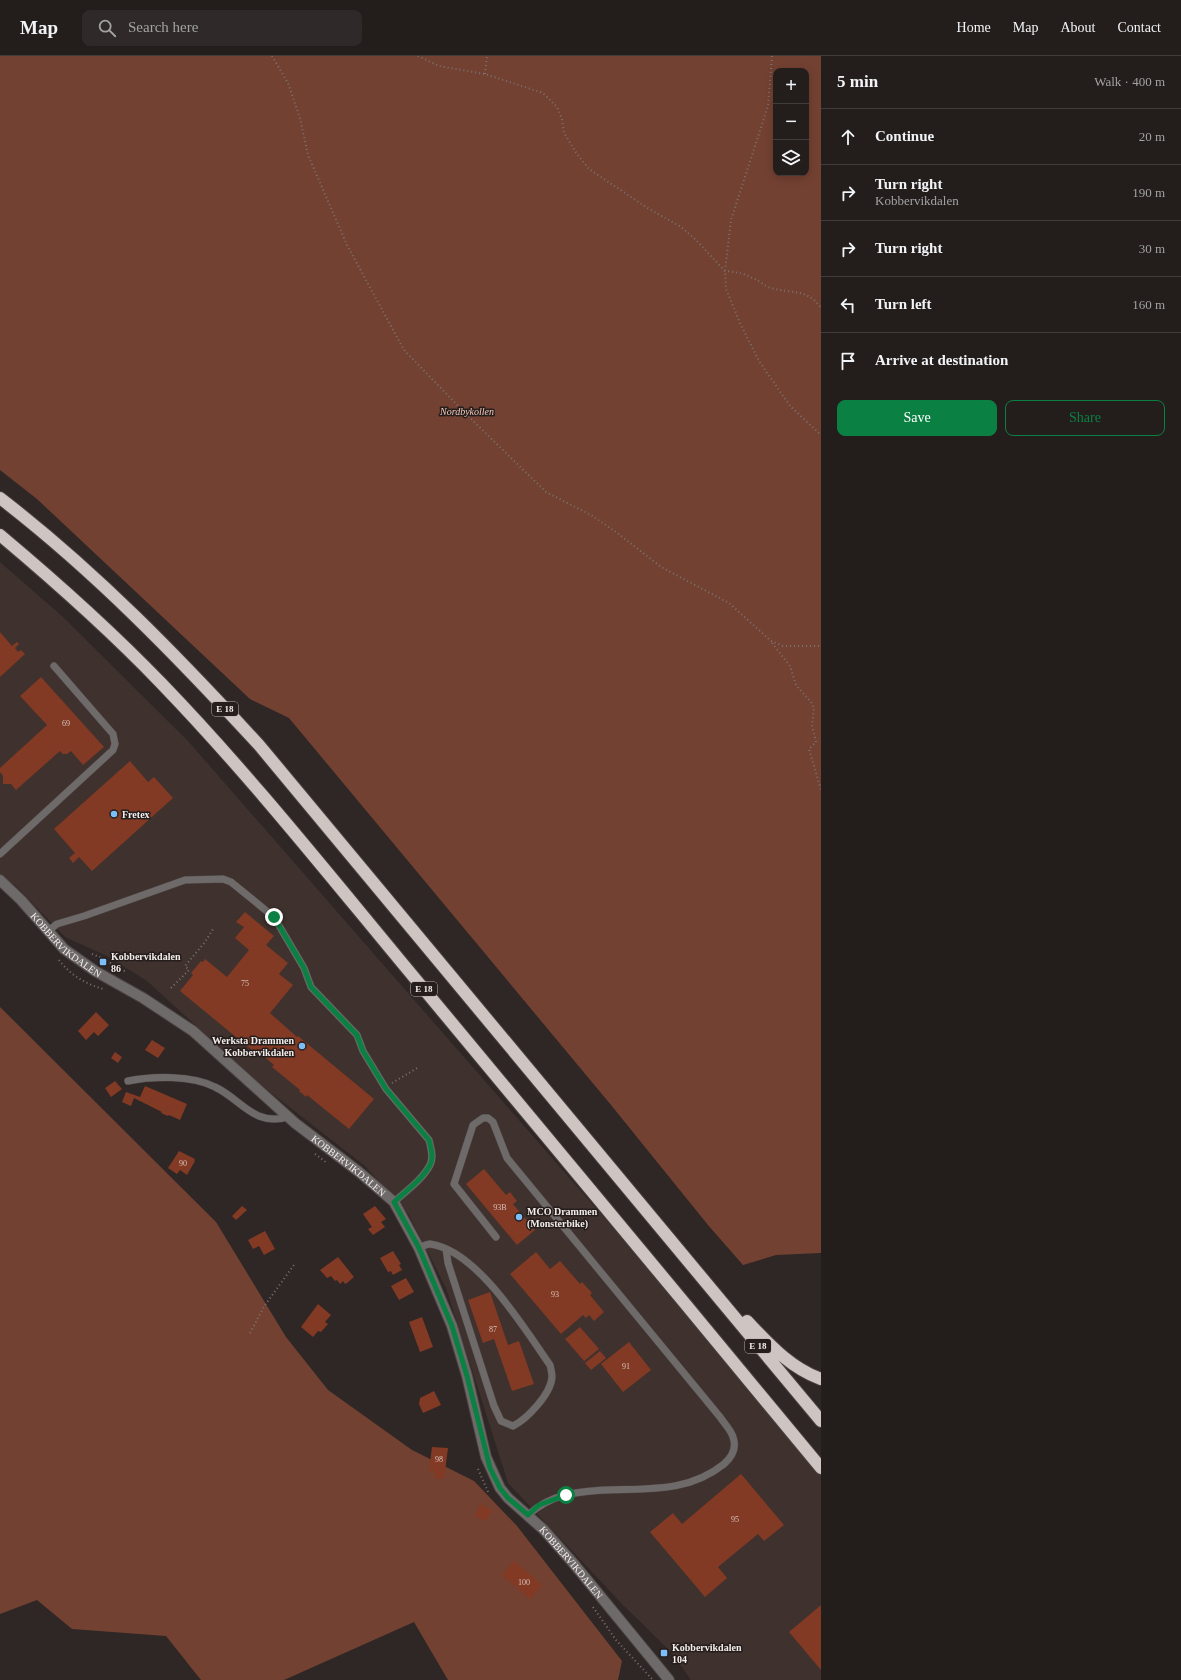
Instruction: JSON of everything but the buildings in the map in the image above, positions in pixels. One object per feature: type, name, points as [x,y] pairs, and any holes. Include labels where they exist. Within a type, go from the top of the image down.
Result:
[{"type":"highway","name":"E 18","points":[[0,498],[65,551],[118,601],[184,664],[259,745],[821,1421]]},
{"type":"highway","name":"E 18","points":[[0,535],[97,620],[161,683],[235,763],[442,1010],[821,1468]]},
{"type":"highway","points":[[696,1270],[784,1358],[815,1374],[821,1379]]},
{"type":"street","name":"KOBBERVIKDALEN","points":[[0,880],[21,900],[64,949],[82,962],[143,998],[193,1031],[288,1117],[359,1172],[394,1202],[419,1248],[454,1333],[467,1376],[490,1468],[500,1488],[508,1498],[528,1515],[574,1564],[669,1680]]},
{"type":"lane","points":[[0,854],[113,750],[115,744],[113,734],[54,666]]},
{"type":"lane","points":[[48,931],[57,924],[84,916],[185,880],[223,879],[231,882],[274,917],[304,968],[311,987],[357,1035],[363,1051],[386,1089],[429,1140],[432,1150],[431,1164],[416,1182],[394,1202]]},
{"type":"lane","points":[[128,1081],[146,1077],[159,1077],[196,1081],[214,1086],[257,1115],[268,1119],[288,1117]]},
{"type":"lane","points":[[496,1238],[454,1184],[473,1125],[482,1118],[488,1118],[493,1122],[507,1158],[720,1417],[730,1431],[734,1444],[733,1453],[728,1460],[718,1469],[701,1479],[658,1489],[609,1490],[566,1495],[539,1505],[528,1515]]},
{"type":"lane","points":[[419,1248],[429,1244],[446,1249],[459,1255],[498,1292],[550,1364],[552,1378],[547,1392],[522,1421],[513,1426],[501,1421],[494,1406],[448,1263],[446,1249]]},
{"type":"path","points":[[272,56],[288,83],[300,118],[308,155],[347,245],[404,350],[466,414],[546,492],[591,516],[616,532],[661,567],[729,603],[771,641],[790,666],[796,686],[814,708],[812,725],[816,742],[809,749],[821,790]]},
{"type":"path","points":[[418,56],[438,66],[485,74],[543,93],[557,107],[562,119],[564,133],[577,154],[589,169],[646,207],[681,227],[695,239],[725,271],[747,275],[770,288],[803,293],[814,298],[821,308]]},
{"type":"path","points":[[485,74],[487,56]]},
{"type":"path","points":[[772,56],[768,106],[731,220],[725,271],[726,289],[740,323],[759,361],[790,406],[821,435]]},
{"type":"path","points":[[771,641],[783,646],[821,646]]},
{"type":"path","points":[[171,988],[189,970],[185,966],[205,942],[213,929]]},
{"type":"path","points":[[82,962],[90,954],[93,954],[126,972]]},
{"type":"path","points":[[57,957],[67,970],[90,985],[108,991]]},
{"type":"path","points":[[392,1082],[419,1067]]},
{"type":"path","points":[[310,1149],[328,1164]]},
{"type":"path","points":[[250,1333],[265,1306],[294,1266]]},
{"type":"path","points":[[476,1463],[492,1498]]},
{"type":"path","points":[[589,1602],[616,1640],[653,1680]]},
{"type":"shaded area","points":[[0,562],[62,616],[188,741],[821,1466],[821,1680],[691,1680],[672,1653],[623,1605],[508,1483],[446,1288],[409,1215],[365,1166],[261,1085],[147,981],[107,956],[65,937],[17,887],[0,874]]},
{"type":"green space","name":"Nordbykollen","points":[[0,56],[821,56],[821,1253],[776,1255],[743,1265],[708,1225],[611,1105],[289,718],[250,699],[37,499],[0,470]]},
{"type":"green space","points":[[0,1007],[216,1222],[286,1337],[328,1390],[412,1450],[474,1481],[517,1526],[622,1661],[618,1680],[448,1680],[414,1622],[284,1680],[201,1680],[166,1636],[72,1629],[37,1600],[0,1614]]},
{"type":"place","name":"Fretex","points":[[114,814]]},
{"type":"place","name":"Kobbervikdalen 86","points":[[103,962]]},
{"type":"place","name":"Werksta Drammen Kobbervikdalen","points":[[302,1046]]},
{"type":"place","name":"MCO Drammen (Monsterbike)","points":[[519,1217]]},
{"type":"place","name":"Kobbervikdalen 104","points":[[664,1653]]},
{"type":"route","points":[[274,917],[304,968],[311,987],[357,1035],[363,1051],[386,1089],[429,1140],[432,1150],[431,1164],[416,1182],[394,1202],[419,1248],[452,1326],[467,1376],[486,1457],[494,1477],[508,1498],[528,1515],[539,1505],[566,1495]]}]
